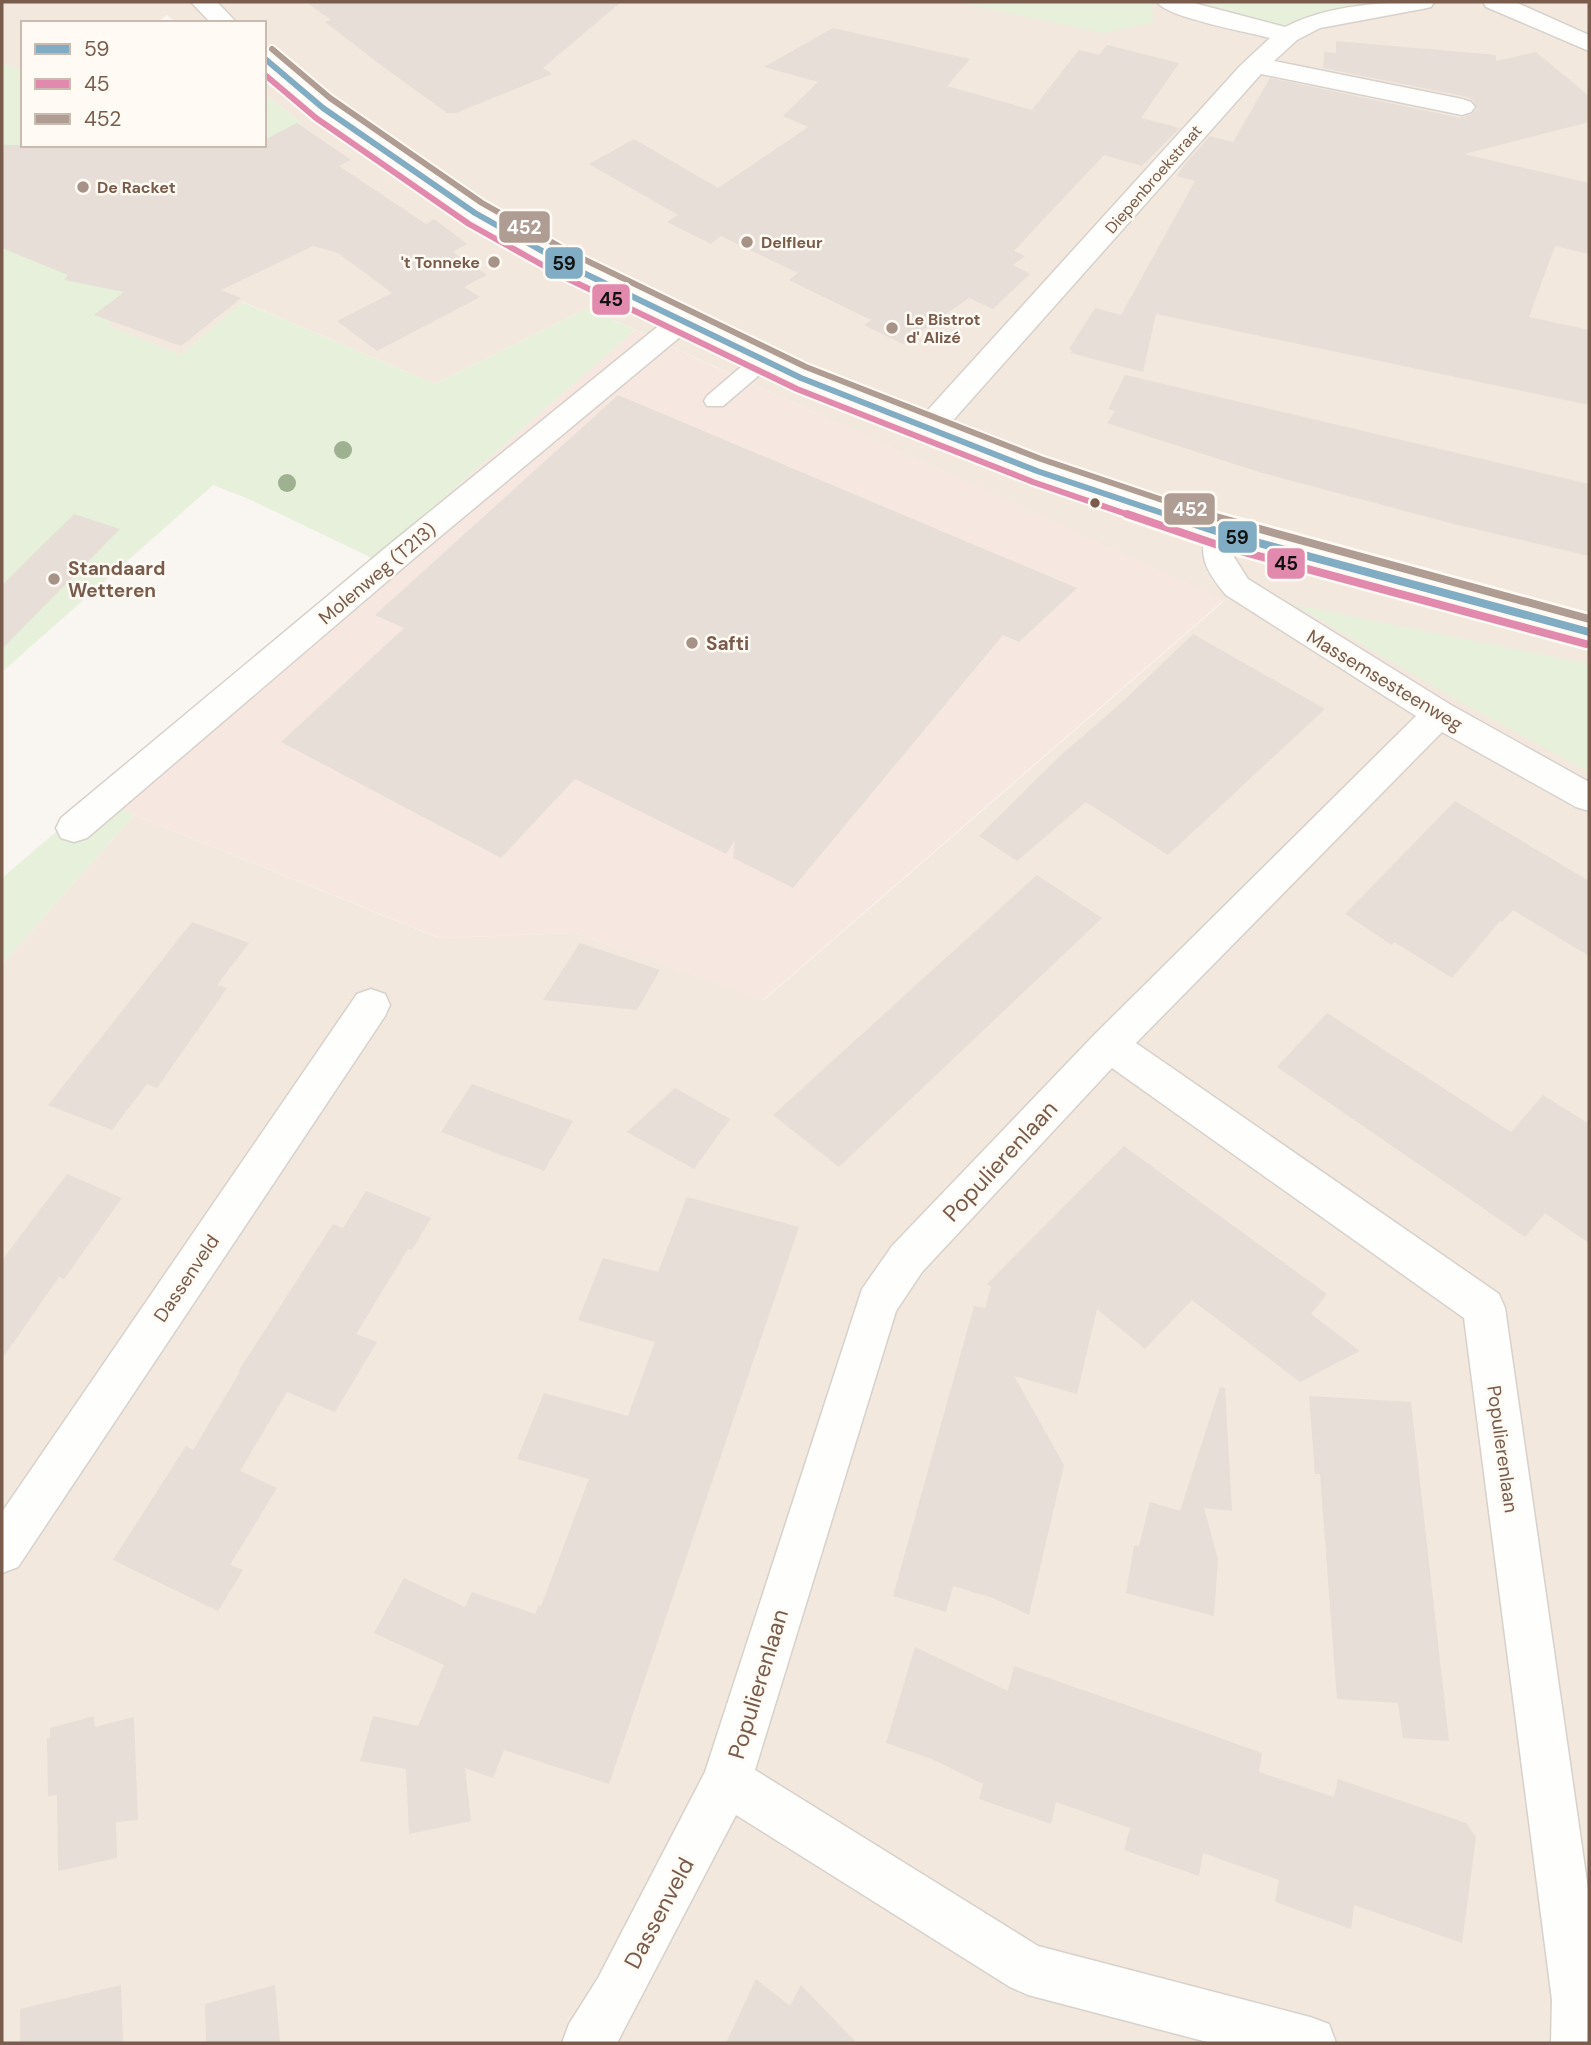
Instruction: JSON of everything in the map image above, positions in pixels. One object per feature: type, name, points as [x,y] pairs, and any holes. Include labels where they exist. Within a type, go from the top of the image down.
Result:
[{"type":"street","points":[[203,2],[223,21]]},
{"type":"street","points":[[1170,2],[1192,11],[1288,35]]},
{"type":"street","name":"Diepenbroekstraat","points":[[928,429],[1256,65],[1288,35],[1313,22],[1422,2]]},
{"type":"street","points":[[1495,2],[1589,44]]},
{"type":"street","points":[[266,60],[323,108],[475,213],[567,265],[763,360],[1037,471],[1222,533],[1589,632]]},
{"type":"street","points":[[1256,65],[1462,107]]},
{"type":"street","name":"Molenweg (T213)","points":[[74,828],[401,552],[682,321]]},
{"type":"street","name":"Massemsesteenweg","points":[[1222,533],[1216,549],[1218,564],[1237,587],[1439,715],[1589,798]]},
{"type":"street","name":"Populierenlaan","points":[[1310,2043],[1028,1969],[727,1781],[877,1303],[907,1259],[1110,1045],[1439,715]]},
{"type":"street","name":"Dassenveld","points":[[2,1551],[371,1005]]},
{"type":"street","name":"Populierenlaan","points":[[1110,1045],[1484,1308],[1578,2000],[1577,2043]]},
{"type":"street","name":"Dassenveld","points":[[588,2043],[616,1996],[727,1781]]},
{"type":"lane","points":[[715,401],[763,360]]},
{"type":"shaded area","points":[[2,2],[1589,2],[1589,2043],[2,2043],[2,964],[134,815],[439,938],[575,933],[764,1000],[1224,601],[588,308],[435,384],[243,302],[181,355],[107,325],[172,271],[263,147],[266,147],[266,141],[303,124],[266,95],[266,21],[174,21],[167,15],[159,21],[21,21],[21,70],[2,63]]},
{"type":"shaded area","points":[[635,330],[1224,600],[763,1000],[575,933],[440,938],[134,815],[97,797],[374,559]]},
{"type":"green space","points":[[956,2],[1152,2],[1153,22],[1104,33]]},
{"type":"green space","points":[[1169,2],[1422,2],[1313,22],[1288,35]]},
{"type":"green space","points":[[2,63],[21,70],[21,147],[25,147],[172,270],[108,325],[181,355],[242,302],[435,384],[588,308],[635,330],[374,559],[249,499],[213,485],[2,672]]},
{"type":"green space","points":[[266,95],[303,124],[266,141]]},
{"type":"green space","points":[[1295,605],[1589,664],[1589,772],[1459,701]]},
{"type":"green space","points":[[97,797],[134,815],[2,964],[2,878]]},
{"type":"building","points":[[306,2],[621,2],[543,68],[552,74],[456,113],[447,113],[325,22],[331,20]]},
{"type":"building","points":[[833,28],[970,59],[947,86],[1032,110],[1079,50],[1099,55],[1107,45],[1179,63],[1141,118],[1180,128],[1142,166],[1104,155],[1014,251],[1025,256],[1013,265],[1030,274],[993,309],[969,298],[903,344],[864,325],[871,320],[789,280],[798,273],[721,236],[711,244],[667,222],[678,215],[589,164],[634,139],[718,188],[808,127],[783,116],[818,82],[764,67]]},
{"type":"building","points":[[1336,41],[1496,55],[1496,61],[1536,52],[1589,96],[1589,122],[1464,154],[1589,183],[1589,254],[1555,246],[1529,317],[1589,330],[1589,405],[1156,314],[1143,372],[1071,353],[1072,350],[1069,349],[1095,308],[1121,315],[1195,181],[1177,176],[1184,165],[1210,136],[1233,142],[1270,78],[1461,118],[1477,109],[1473,100],[1463,96],[1323,68],[1324,52],[1336,53]]},
{"type":"building","points":[[297,123],[351,160],[339,166],[426,224],[434,219],[467,244],[453,252],[487,275],[464,287],[480,297],[377,351],[337,321],[392,293],[338,253],[313,246],[221,290],[241,298],[181,346],[94,315],[124,292],[64,280],[68,275],[2,248],[2,145],[266,147],[266,139]]},
{"type":"building","points":[[1125,375],[1589,484],[1589,556],[1454,524],[1259,472],[1107,423],[1115,411],[1108,409]]},
{"type":"building","name":"Safti","points":[[618,395],[1077,588],[1019,642],[1003,635],[793,888],[733,858],[735,840],[726,854],[575,779],[501,858],[281,742],[404,628],[375,615]]},
{"type":"building","points":[[74,514],[120,529],[2,649],[2,585]]},
{"type":"building","points":[[1193,634],[1325,709],[1168,855],[1086,802],[1017,861],[979,836],[1061,755],[1120,704]]},
{"type":"building","points":[[1455,801],[1589,881],[1589,956],[1513,910],[1500,921],[1452,978],[1394,942],[1392,945],[1345,914]]},
{"type":"building","points":[[1037,875],[1102,918],[839,1167],[773,1115]]},
{"type":"building","points":[[192,922],[249,943],[217,985],[227,988],[157,1088],[147,1084],[112,1130],[48,1105]]},
{"type":"building","points":[[580,943],[660,970],[637,1010],[543,1000]]},
{"type":"building","points":[[1327,1013],[1511,1132],[1543,1095],[1589,1124],[1589,1243],[1545,1213],[1525,1237],[1277,1067]]},
{"type":"building","points":[[472,1084],[573,1121],[544,1171],[441,1132]]},
{"type":"building","points":[[675,1088],[730,1119],[694,1169],[627,1132]]},
{"type":"building","points":[[1124,1146],[1327,1294],[1311,1314],[1360,1351],[1300,1382],[1192,1300],[1145,1349],[1097,1309],[1077,1394],[1014,1376],[1064,1465],[1029,1615],[993,1598],[953,1586],[946,1612],[893,1596],[974,1306],[985,1308],[991,1287],[987,1284]]},
{"type":"building","points":[[67,1174],[122,1198],[64,1279],[59,1277],[2,1359],[2,1260]]},
{"type":"building","points":[[366,1191],[431,1218],[412,1250],[408,1249],[356,1334],[377,1342],[335,1412],[287,1392],[240,1471],[277,1488],[230,1565],[243,1570],[218,1611],[113,1560],[186,1446],[193,1450],[238,1372],[333,1224],[343,1228]]},
{"type":"building","points":[[687,1197],[799,1227],[609,1784],[504,1750],[493,1778],[465,1768],[471,1821],[409,1834],[406,1769],[360,1761],[373,1716],[418,1726],[444,1665],[374,1633],[404,1578],[465,1607],[472,1592],[535,1614],[539,1605],[541,1606],[589,1479],[517,1459],[544,1393],[628,1416],[655,1342],[578,1320],[603,1258],[658,1272]]},
{"type":"building","points":[[1220,1387],[1225,1388],[1232,1511],[1204,1508],[1218,1559],[1214,1616],[1126,1593],[1134,1545],[1139,1546],[1150,1502],[1180,1511]]},
{"type":"building","points":[[1309,1396],[1411,1402],[1449,1741],[1403,1738],[1398,1703],[1337,1699],[1320,1474],[1315,1474]]},
{"type":"building","points":[[915,1647],[1008,1691],[1014,1666],[1195,1729],[1262,1753],[1259,1772],[1334,1797],[1338,1779],[1466,1823],[1476,1837],[1462,1943],[1354,1905],[1351,1929],[1275,1902],[1279,1880],[1203,1853],[1199,1876],[1124,1850],[1130,1828],[1056,1802],[1051,1824],[979,1799],[983,1784],[932,1759],[886,1743]]},
{"type":"building","points":[[94,1716],[95,1727],[134,1717],[138,1820],[116,1822],[117,1858],[58,1871],[57,1795],[48,1796],[47,1738],[50,1738],[50,1728]]},
{"type":"building","points":[[756,1979],[790,2006],[801,1985],[857,2043],[726,2043]]},
{"type":"building","points":[[121,1985],[123,2043],[20,2043],[20,2009]]},
{"type":"building","points":[[275,1985],[280,2043],[206,2043],[205,2004]]},
{"type":"transit line","name":"452","points":[[272,49],[330,98],[482,203],[573,254],[806,367],[1041,459],[1226,521],[1589,619]]},
{"type":"transit line","name":"59","points":[[266,60],[323,108],[475,213],[567,265],[801,378],[1037,471],[1222,533],[1589,632]]},
{"type":"transit line","name":"45","points":[[266,76],[316,118],[469,224],[562,276],[797,389],[1033,482],[1218,545],[1586,644]]},
{"type":"place","name":"De Racket","points":[[83,187]]},
{"type":"place","name":"Delfleur","points":[[747,242]]},
{"type":"place","name":"'t Tonneke","points":[[494,262]]},
{"type":"place","name":"Le Bistrot d' Alizé","points":[[892,328]]},
{"type":"place","name":"Standaard Wetteren","points":[[54,579]]},
{"type":"place","name":"Safti","points":[[692,643]]}]
